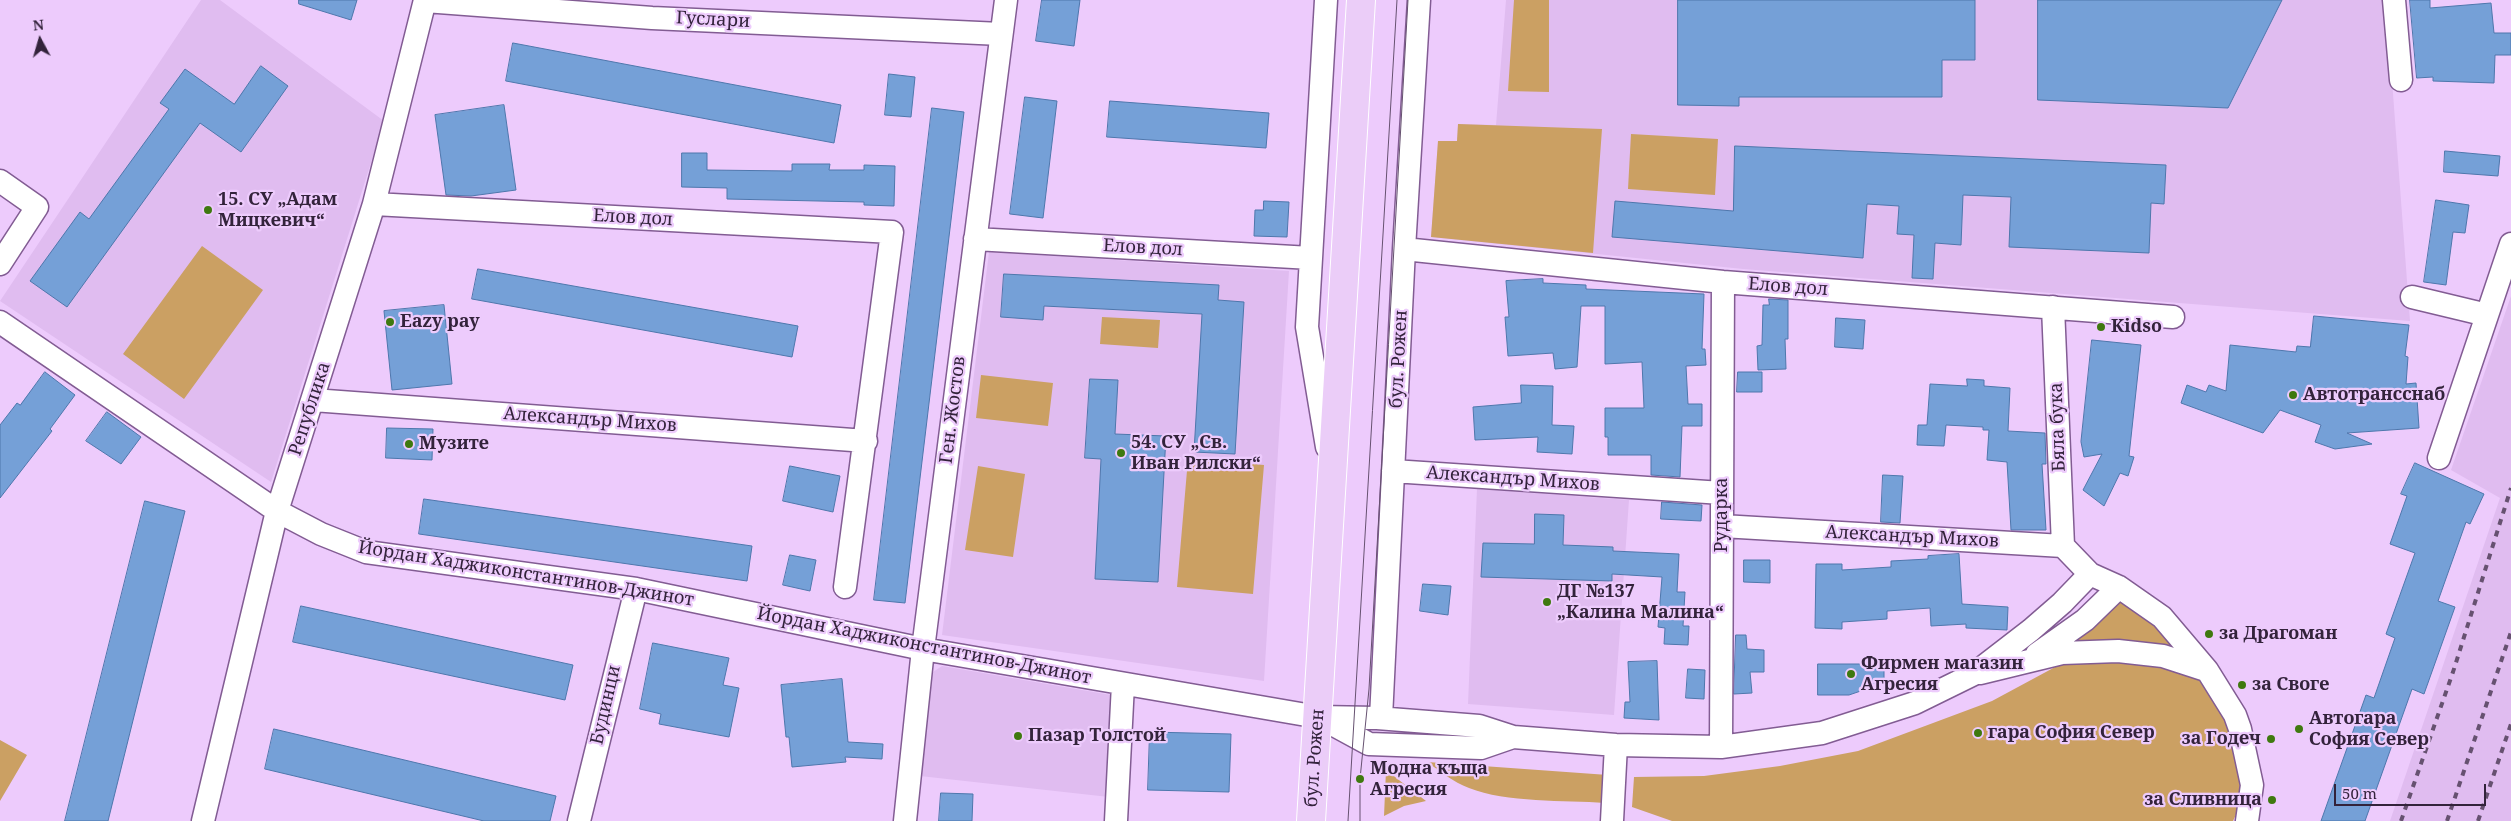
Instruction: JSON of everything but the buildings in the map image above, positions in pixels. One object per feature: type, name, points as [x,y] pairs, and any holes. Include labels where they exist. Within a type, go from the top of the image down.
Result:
[{"type":"main road","name":"бул. Рожен","points":[[1311,821],[1361,0]]},
{"type":"street","name":"Ген. Жостов","points":[[905,821],[923,649],[1006,0]]},
{"type":"street","name":"бул. Рожен","points":[[1326,0],[1308,327],[1332,485]]},
{"type":"street","name":"бул. Рожен","points":[[1381,718],[1404,249],[1419,0]]},
{"type":"street","points":[[2394,0],[2400,80]]},
{"type":"street","name":"Гуслари","points":[[425,1],[652,18],[1001,34]]},
{"type":"street","name":"Република","points":[[203,821],[277,511],[374,204],[425,1]]},
{"type":"street","points":[[0,181],[36,207],[0,264]]},
{"type":"street","name":"Елов дол","points":[[374,204],[892,232],[866,441]]},
{"type":"street","name":"Елов дол","points":[[975,239],[1311,258]]},
{"type":"street","points":[[2439,458],[2511,244]]},
{"type":"street","name":"Елов дол","points":[[1404,249],[1723,282],[2172,317]]},
{"type":"street","name":"Рударка","points":[[1721,747],[1723,282]]},
{"type":"street","points":[[2412,297],[2487,315]]},
{"type":"street","name":"Бяла бука","points":[[2053,307],[2063,546]]},
{"type":"street","name":"Йордан Хаджиконстантинов-Джинот","points":[[0,322],[277,511],[321,534],[366,552],[636,589],[923,649],[1318,717]]},
{"type":"street","name":"Александър Михов","points":[[313,400],[866,441]]},
{"type":"street","points":[[846,587],[866,441]]},
{"type":"street","name":"Александър Михов","points":[[1393,471],[1722,493]]},
{"type":"street","name":"Александър Михов","points":[[1722,526],[2063,546]]},
{"type":"street","points":[[2063,546],[2090,574],[2118,587],[2162,617],[2207,670],[2235,715],[2240,729],[2252,784],[2247,821]]},
{"type":"street","points":[[1318,717],[1381,718],[1479,726],[1513,737],[1616,746],[1721,747],[1822,732],[1915,704],[1974,674],[2031,630],[2062,603],[2090,574]]},
{"type":"street","points":[[2018,664],[2053,644],[2085,620],[2118,587]]},
{"type":"street","name":"Будинци","points":[[579,821],[636,589]]},
{"type":"street","points":[[1974,674],[2062,653],[2118,651],[2163,656],[2207,670]]},
{"type":"street","points":[[1116,821],[1123,684]]},
{"type":"street","points":[[1318,717],[1368,744],[1481,748],[1513,737]]},
{"type":"street","points":[[1612,821],[1616,746]]},
{"type":"shaded area","name":"15. СУ „Адам Мицкевич“","points":[[201,0],[220,0],[384,121],[271,482],[0,301]]},
{"type":"shaded area","points":[[1506,0],[2386,0],[2410,321],[1743,269],[1431,237],[1438,141],[1457,141],[1458,124],[1496,125]]},
{"type":"shaded area","points":[[1514,0],[1549,0],[1549,92],[1508,91]]},
{"type":"shaded area","points":[[1458,124],[1602,129],[1593,253],[1431,237],[1438,141],[1457,141]]},
{"type":"shaded area","points":[[1631,134],[1718,139],[1715,195],[1628,189]]},
{"type":"shaded area","points":[[202,246],[263,290],[184,399],[123,354]]},
{"type":"shaded area","name":"54. СУ „Св. Иван Рилски“","points":[[989,252],[1289,271],[1264,681],[942,635]]},
{"type":"shaded area","points":[[2511,296],[2511,821],[2390,821],[2500,498],[2451,470]]},
{"type":"shaded area","points":[[1102,317],[1160,320],[1158,348],[1100,344]]},
{"type":"shaded area","points":[[981,375],[1053,383],[1048,426],[976,418]]},
{"type":"shaded area","points":[[1188,459],[1264,465],[1253,594],[1177,587]]},
{"type":"shaded area","points":[[978,466],[1025,474],[1013,557],[965,550]]},
{"type":"shaded area","name":"ДГ №137 „Калина Малина“","points":[[1477,489],[1629,500],[1614,715],[1468,704]]},
{"type":"shaded area","points":[[2120,601],[2158,624],[2181,651],[2127,642],[2072,642]]},
{"type":"shaded area","points":[[2113,657],[2193,672],[2210,691],[2226,716],[2242,777],[2240,806],[2233,821],[1672,821],[1632,807],[1634,777],[1704,776],[1780,766],[1858,751],[1992,701],[2070,659]]},
{"type":"shaded area","name":"Пазар Толстой","points":[[942,666],[1117,696],[1109,797],[920,776],[927,676]]},
{"type":"shaded area","points":[[0,740],[27,755],[0,801]]},
{"type":"shaded area","points":[[1427,762],[1608,775],[1605,803],[1518,799],[1484,793],[1458,783]]},
{"type":"shaded area","points":[[1386,770],[1426,801],[1404,806],[1384,816]]},
{"type":"tram line","points":[[1348,821],[1397,0]]},
{"type":"tram line","points":[[1360,821],[1360,779],[1369,689],[1408,0]]},
{"type":"railway","points":[[2401,821],[2453,672],[2511,488]]},
{"type":"railway","points":[[2447,821],[2511,632]]},
{"type":"railway","points":[[2478,821],[2511,724]]},
{"type":"place","name":"15. СУ „Адам Мицкевич“","points":[[208,210]]},
{"type":"place","name":"Eazy pay","points":[[390,322]]},
{"type":"place","name":"Kidso","points":[[2101,327]]},
{"type":"place","name":"Автотрансснаб","points":[[2293,395]]},
{"type":"place","name":"Музите","points":[[409,444]]},
{"type":"place","name":"54. СУ „Св. Иван Рилски“","points":[[1121,453]]},
{"type":"place","name":"ДГ №137 „Калина Малина“","points":[[1547,602]]},
{"type":"place","name":"за Драгоман","points":[[2209,634]]},
{"type":"place","name":"Фирмен магазин Агресия","points":[[1851,674]]},
{"type":"place","name":"за Своге","points":[[2242,685]]},
{"type":"place","name":"Автогара София Север","points":[[2299,729]]},
{"type":"place","name":"гара София Север","points":[[1978,733]]},
{"type":"place","name":"Пазар Толстой","points":[[1018,736]]},
{"type":"place","name":"за Годеч","points":[[2271,739]]},
{"type":"place","name":"Модна къща Агресия","points":[[1360,779]]},
{"type":"place","name":"за Сливница","points":[[2272,800]]}]
